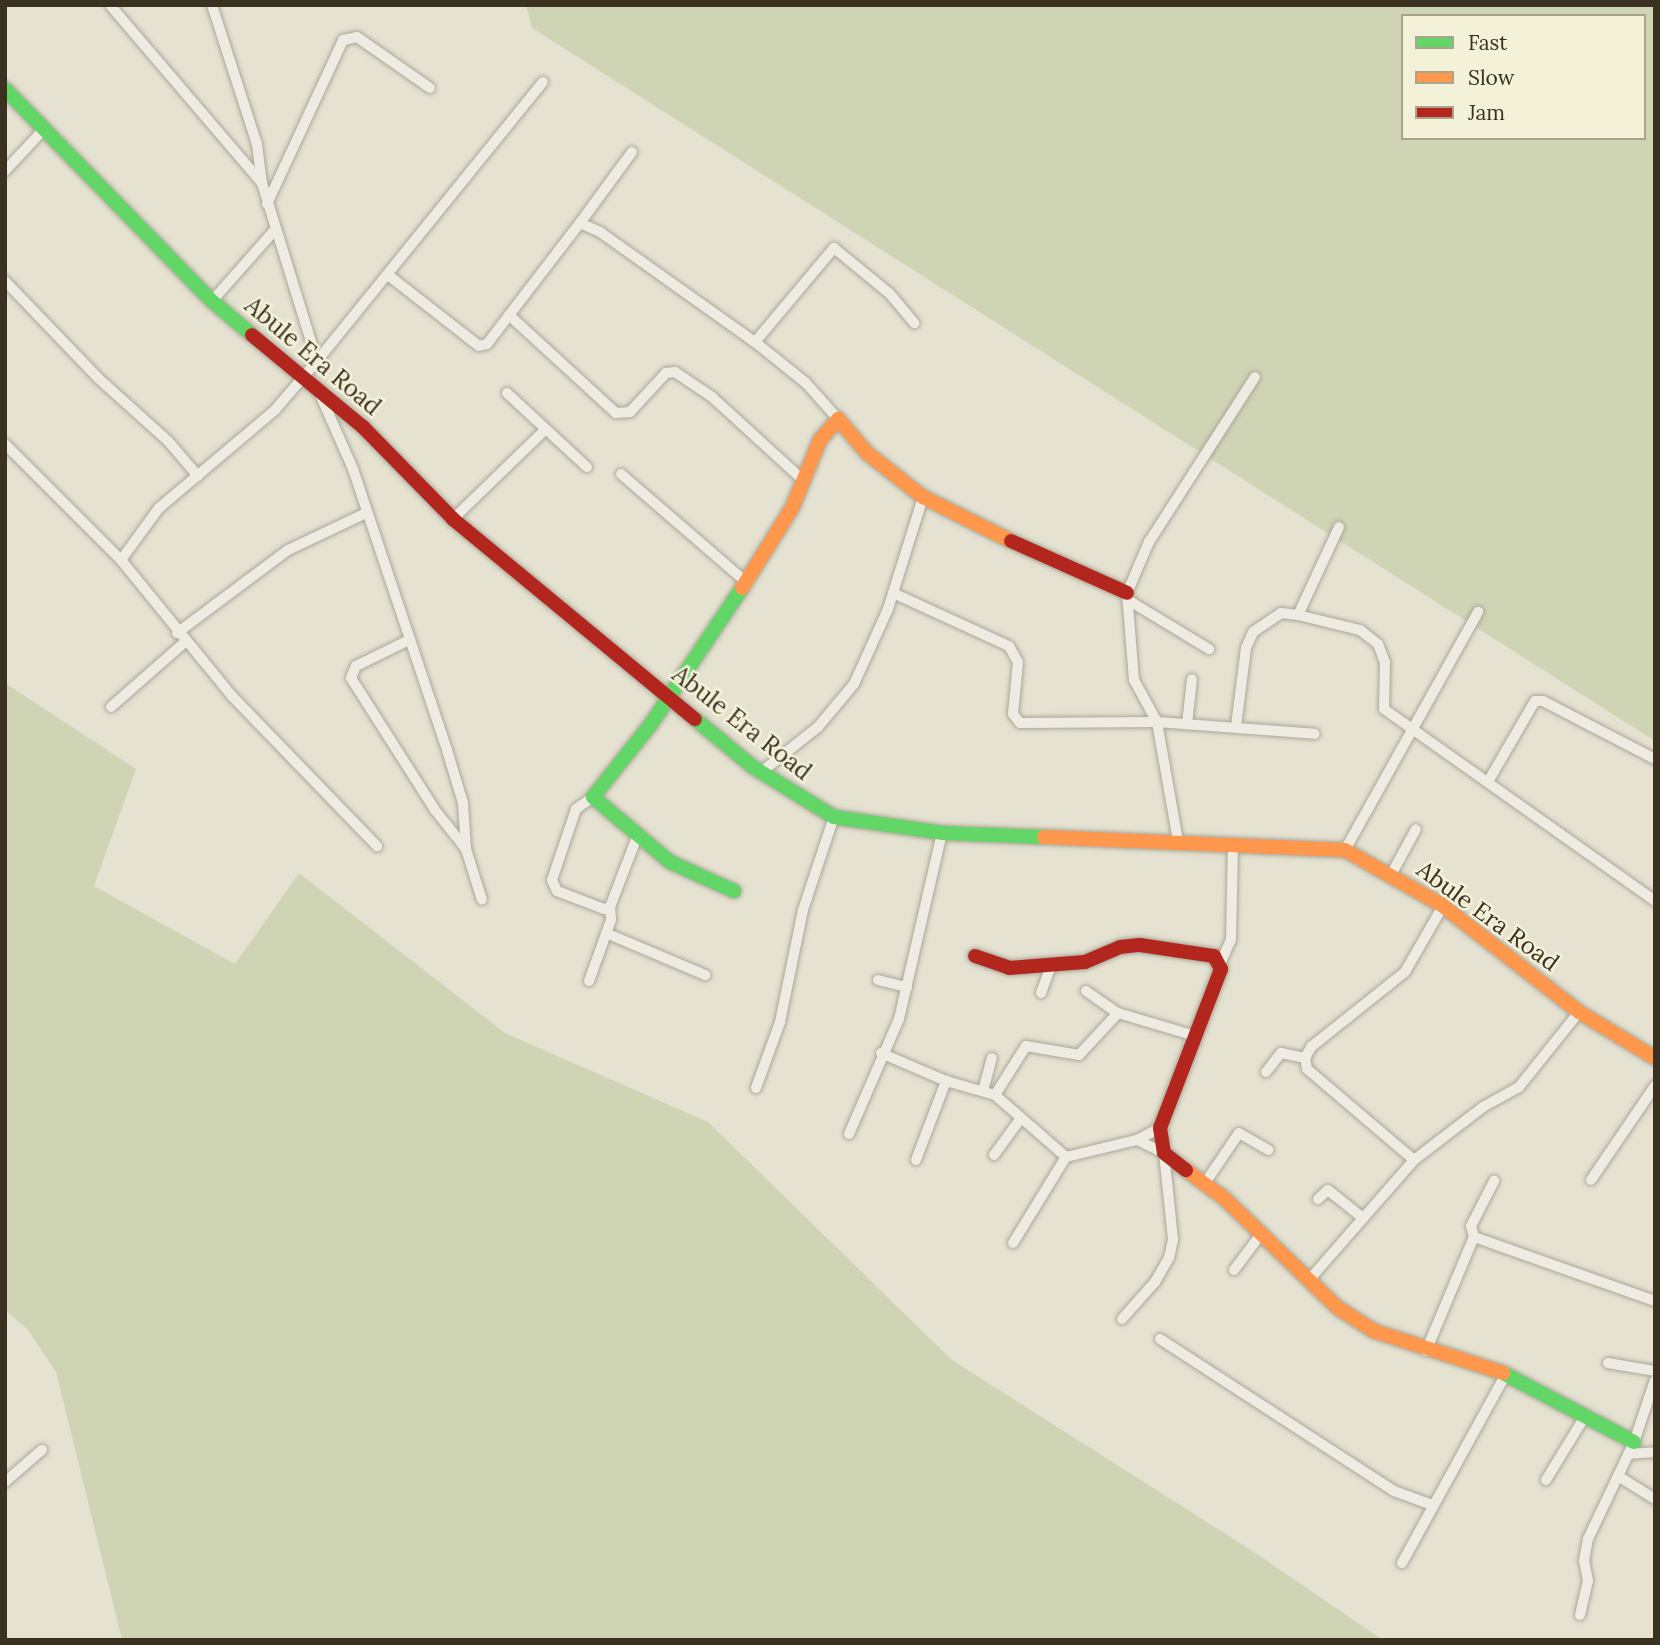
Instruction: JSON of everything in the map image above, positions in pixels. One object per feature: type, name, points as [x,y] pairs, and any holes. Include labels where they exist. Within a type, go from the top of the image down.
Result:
[{"type":"street","points":[[110,5],[262,183]]},
{"type":"street","points":[[212,5],[257,144],[262,183],[274,231],[317,361]]},
{"type":"street","points":[[267,204],[343,40],[357,37],[430,88]]},
{"type":"street","points":[[121,560],[143,524],[275,410],[543,82]]},
{"type":"street","name":"Abule Era Road","points":[[5,89],[212,301],[363,427],[453,519],[760,772],[834,817],[942,833],[1345,850],[1443,906],[1579,1012],[1655,1058]]},
{"type":"street","points":[[5,171],[44,129]]},
{"type":"street","points":[[388,275],[480,346],[487,344],[632,152]]},
{"type":"street","points":[[580,223],[600,232],[755,342],[806,383],[867,453],[923,497],[1128,597],[1209,649]]},
{"type":"street","points":[[212,301],[274,231]]},
{"type":"street","points":[[755,342],[834,248],[890,294],[914,323]]},
{"type":"street","points":[[5,281],[91,371],[168,441],[198,476]]},
{"type":"street","points":[[509,315],[615,414],[630,412],[666,373],[675,372],[712,397],[804,481]]},
{"type":"street","points":[[1178,841],[1157,722],[1134,680],[1128,597],[1149,542],[1255,377]]},
{"type":"street","points":[[318,390],[350,461],[463,803],[466,849],[482,900]]},
{"type":"street","points":[[507,393],[587,467]]},
{"type":"street","points":[[610,907],[604,909],[563,894],[552,886],[576,809],[593,797],[651,724],[792,508],[820,440],[838,419]]},
{"type":"street","points":[[453,519],[547,429]]},
{"type":"street","points":[[5,444],[121,560],[181,638],[283,752],[377,846]]},
{"type":"street","points":[[621,474],[745,581]]},
{"type":"street","points":[[760,772],[837,706],[874,646],[923,497]]},
{"type":"street","points":[[111,707],[181,638],[288,550],[366,513]]},
{"type":"street","points":[[1298,615],[1339,527]]},
{"type":"street","points":[[893,593],[1009,646],[1018,662],[1013,714],[1020,723],[1157,722],[1315,734]]},
{"type":"street","points":[[1345,850],[1479,612]]},
{"type":"street","points":[[1236,726],[1246,648],[1254,632],[1281,613],[1360,631],[1378,643],[1385,662],[1382,706],[1655,901]]},
{"type":"street","points":[[409,640],[356,666],[351,678],[435,810],[466,849]]},
{"type":"street","points":[[1187,724],[1192,679]]},
{"type":"street","points":[[1489,780],[1535,702],[1555,706],[1655,759]]},
{"type":"street","points":[[593,797],[637,837],[670,862],[734,891]]},
{"type":"street","points":[[756,1088],[780,1022],[803,910],[834,817]]},
{"type":"street","points":[[1391,875],[1416,829]]},
{"type":"street","points":[[849,1134],[881,1053],[899,1019],[942,833]]},
{"type":"street","points":[[589,981],[606,933],[610,907],[637,837]]},
{"type":"street","points":[[1122,1319],[1169,1258],[1173,1220],[1160,1128],[1192,1035],[1231,940],[1233,844]]},
{"type":"street","points":[[1414,1160],[1307,1069],[1306,1058],[1311,1047],[1405,972],[1443,906]]},
{"type":"street","points":[[606,933],[705,975]]},
{"type":"street","points":[[975,956],[1009,968],[1051,968],[1140,946],[1214,956],[1221,962]]},
{"type":"street","points":[[1041,993],[1051,968]]},
{"type":"street","points":[[878,980],[907,987]]},
{"type":"street","points":[[1086,991],[1118,1013],[1192,1035]]},
{"type":"street","points":[[1308,1280],[1414,1160],[1519,1087],[1579,1012]]},
{"type":"street","points":[[995,1095],[1026,1046],[1079,1055],[1118,1013]]},
{"type":"street","points":[[881,1053],[946,1081],[995,1095],[1066,1157]]},
{"type":"street","points":[[1266,1072],[1282,1053],[1306,1058]]},
{"type":"street","points":[[983,1091],[992,1058]]},
{"type":"street","points":[[916,1160],[946,1081]]},
{"type":"street","points":[[1591,1180],[1655,1086]]},
{"type":"street","points":[[994,1155],[1021,1118]]},
{"type":"street","points":[[1013,1243],[1066,1157],[1137,1140],[1160,1128]]},
{"type":"street","points":[[1205,1183],[1239,1133],[1268,1150]]},
{"type":"street","points":[[1137,1140],[1164,1153],[1205,1183],[1338,1308],[1374,1331],[1426,1351],[1506,1374],[1631,1448],[1655,1452]]},
{"type":"street","points":[[1426,1351],[1474,1237],[1471,1226],[1494,1181]]},
{"type":"street","points":[[1318,1199],[1328,1190],[1363,1218]]},
{"type":"street","points":[[1234,1270],[1261,1234]]},
{"type":"street","points":[[1474,1237],[1655,1301]]},
{"type":"street","points":[[1160,1339],[1394,1491],[1432,1505]]},
{"type":"street","points":[[1608,1363],[1655,1371]]},
{"type":"street","points":[[1402,1563],[1506,1374]]},
{"type":"street","points":[[1580,1615],[1588,1581],[1584,1561],[1588,1539],[1631,1448],[1655,1380]]},
{"type":"street","points":[[1546,1480],[1584,1418]]},
{"type":"street","points":[[5,1482],[42,1450]]},
{"type":"street","points":[[1618,1476],[1655,1499]]},
{"type":"green space","points":[[526,5],[1655,5],[1655,741],[532,28]]},
{"type":"green space","points":[[5,683],[136,769],[94,886],[235,964],[299,873],[505,1033],[708,1122],[952,1360],[1251,1550],[1383,1640],[122,1640],[56,1372],[28,1330],[5,1310]]},
{"type":"traffic: fast","points":[[5,89],[212,301],[252,335]]},
{"type":"traffic: fast","points":[[734,891],[670,862],[593,797],[651,724],[742,588]]},
{"type":"traffic: fast","points":[[695,719],[753,767],[834,817],[942,833],[1044,837]]},
{"type":"traffic: fast","points":[[1503,1373],[1634,1442]]},
{"type":"traffic: slow","points":[[742,588],[792,508],[820,440],[838,419],[867,453],[923,497],[1011,541]]},
{"type":"traffic: slow","points":[[1044,837],[1345,850],[1443,906],[1579,1012],[1655,1058]]},
{"type":"traffic: slow","points":[[1186,1170],[1225,1199],[1338,1308],[1374,1331],[1503,1373]]},
{"type":"traffic: jam","points":[[252,335],[363,427],[453,519],[695,719]]},
{"type":"traffic: jam","points":[[1011,541],[1127,593]]},
{"type":"traffic: jam","points":[[975,956],[1009,968],[1085,962],[1120,947],[1140,945],[1214,956],[1221,969],[1160,1128],[1164,1153],[1186,1170]]}]
